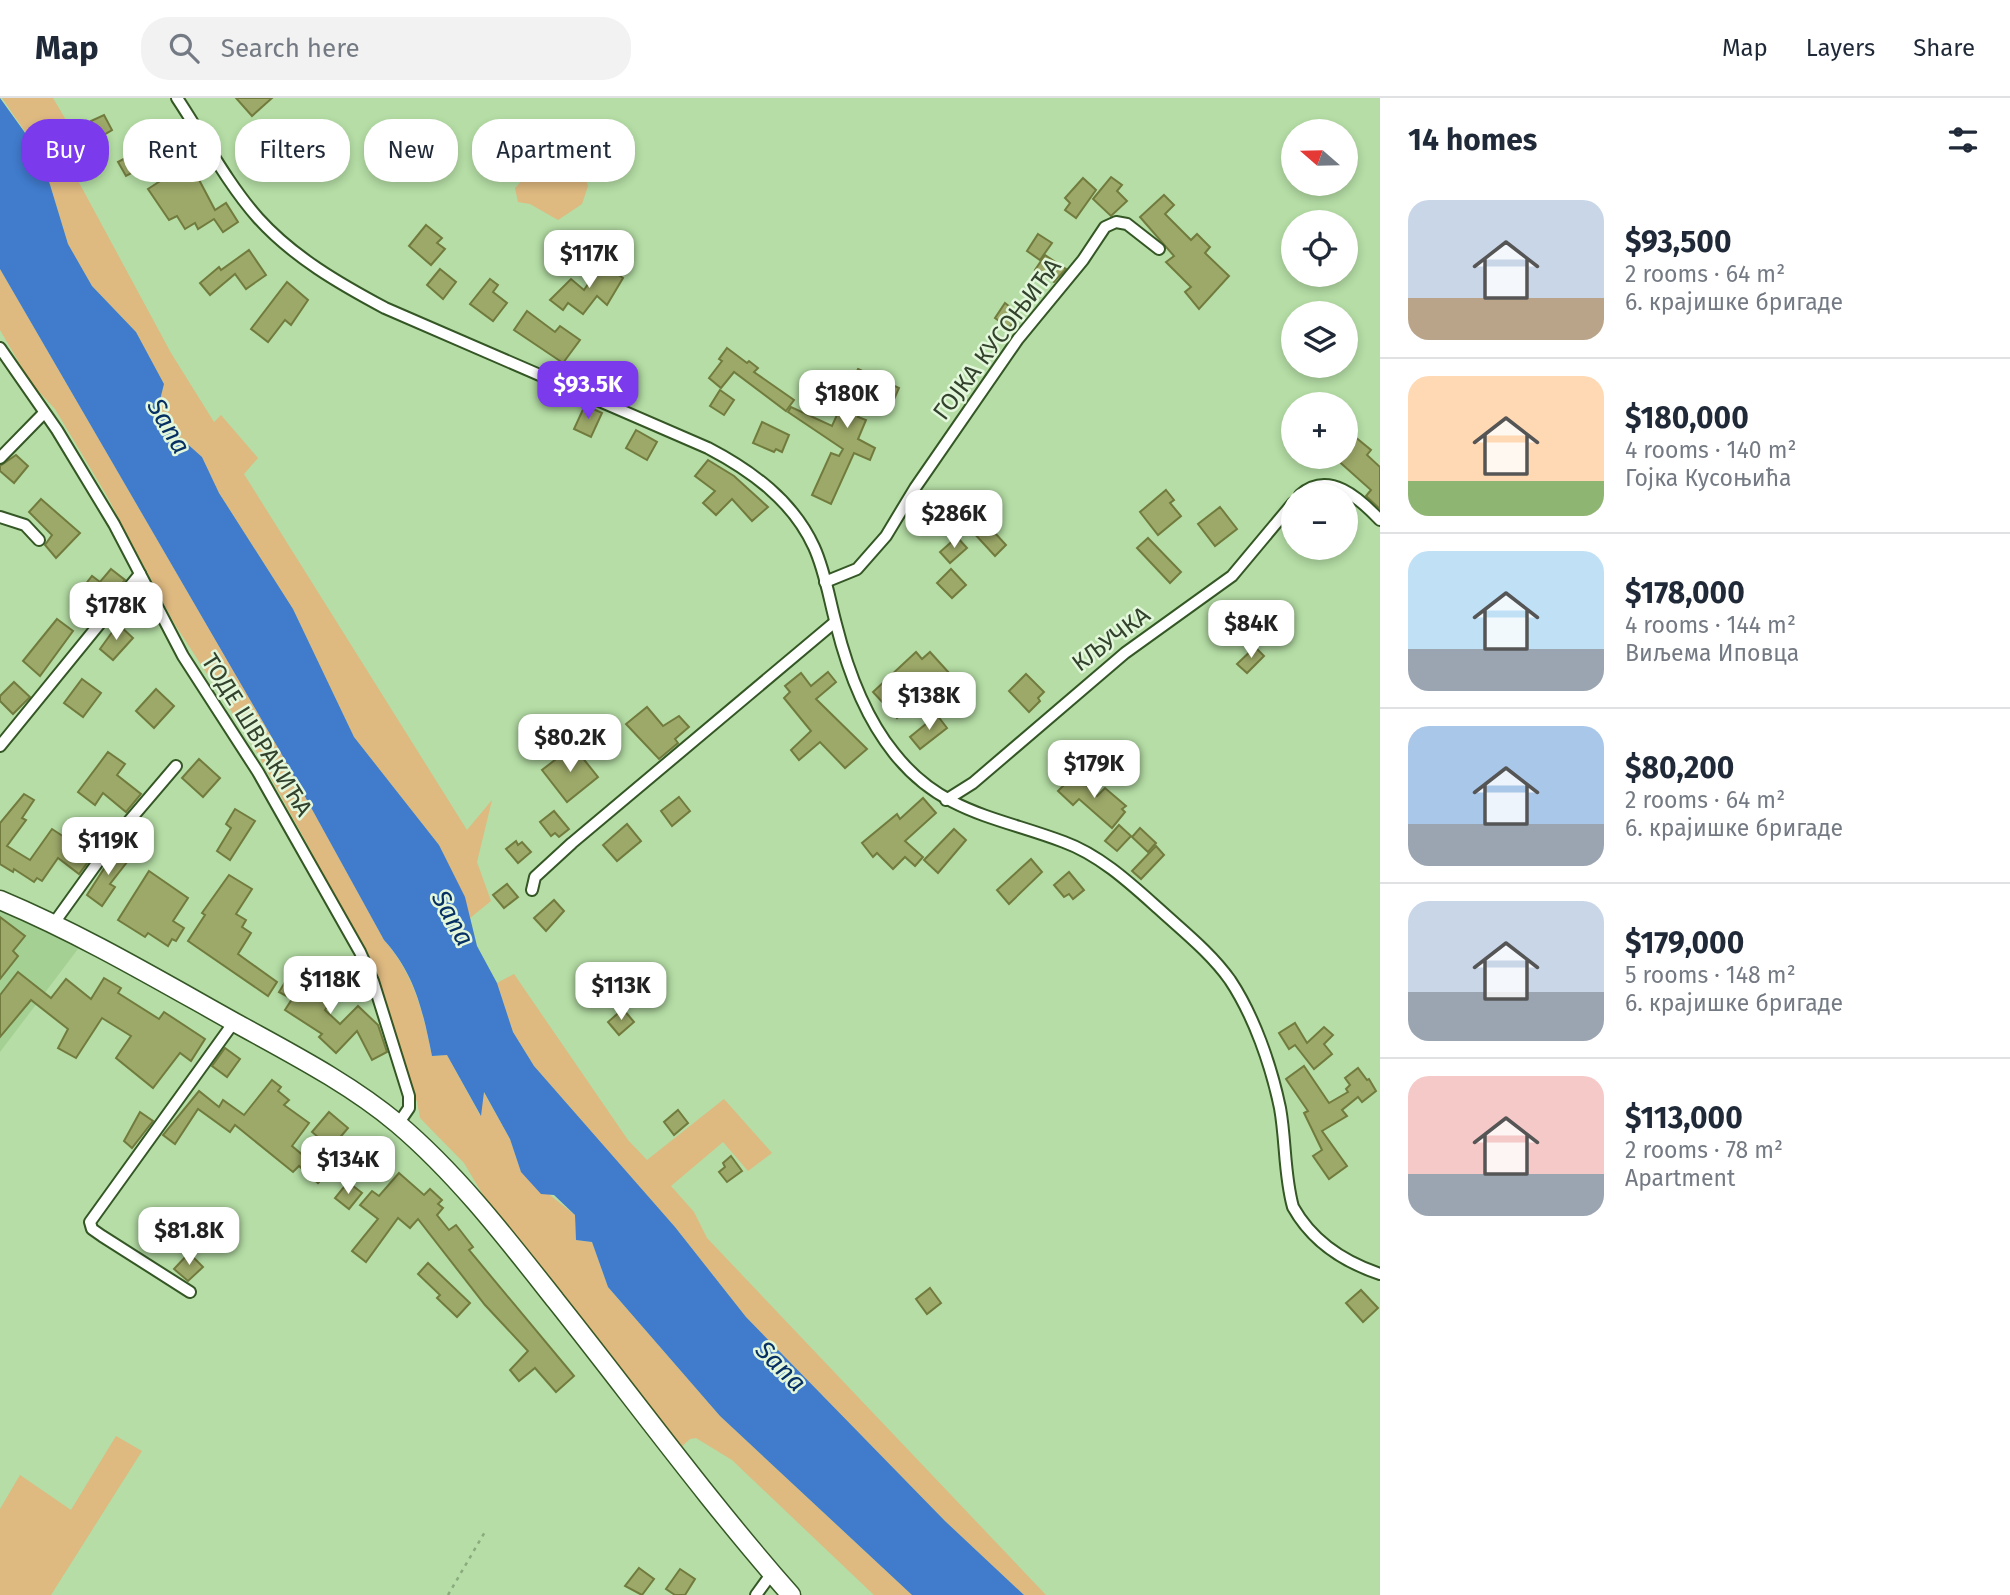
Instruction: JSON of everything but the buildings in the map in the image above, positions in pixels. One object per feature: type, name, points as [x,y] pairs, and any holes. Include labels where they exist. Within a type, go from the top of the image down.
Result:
[{"type":"main road","points":[[0,900],[54,923],[234,1022],[333,1078],[398,1124],[448,1171],[596,1352],[700,1486],[791,1595]]},
{"type":"street","points":[[177,98],[257,217],[306,259],[385,308],[730,460],[773,491],[797,518],[815,549],[853,677],[879,731],[906,768],[946,800],[994,821],[1082,849],[1128,882],[1215,962],[1248,1012],[1272,1081],[1280,1108],[1293,1208],[1300,1220],[1324,1244],[1358,1266],[1380,1274]]},
{"type":"street","name":"ГОЈКА КУСОЊИЋА","points":[[825,582],[857,569],[886,536],[915,488],[1012,349],[1083,260],[1105,227],[1116,222],[1126,224],[1159,249]]},
{"type":"street","name":"ТОДЕ ШВРАКИЋА","points":[[0,348],[114,524],[183,656],[258,772],[360,952],[373,981],[409,1096],[409,1108],[398,1124]]},
{"type":"street","points":[[0,458],[44,413]]},
{"type":"street","points":[[1358,501],[1380,520]]},
{"type":"street","points":[[0,517],[25,525],[39,540]]},
{"type":"street","name":"КЉУЧКА","points":[[946,800],[973,782],[1125,653],[1232,576],[1281,517]]},
{"type":"street","points":[[0,746],[140,574]]},
{"type":"street","points":[[532,890],[535,877],[572,843],[835,622]]},
{"type":"street","points":[[54,923],[118,834],[176,766]]},
{"type":"street","points":[[190,1292],[102,1236],[92,1228],[90,1222],[234,1022]]},
{"type":"street","points":[[757,1595],[772,1573]]},
{"type":"path","points":[[448,1595],[486,1530]]},
{"type":"shaded area","points":[[2,98],[53,98],[65,119],[21,119],[21,126]]},
{"type":"shaded area","points":[[49,182],[79,182],[171,353],[214,422],[221,415],[258,458],[244,474],[467,830],[492,800],[477,862],[491,901],[470,918],[462,892],[439,845],[354,737],[293,609],[219,493],[202,457],[174,432],[158,408],[164,384],[136,332],[92,286],[68,244]]},
{"type":"shaded area","points":[[521,182],[587,182],[588,186],[582,204],[558,220],[530,204],[518,202],[515,188]]},
{"type":"shaded area","points":[[0,269],[281,753],[384,940],[403,966],[421,1009],[432,1056],[447,1055],[480,1115],[483,1091],[510,1139],[521,1172],[575,1215],[576,1240],[592,1242],[608,1287],[720,1416],[912,1595],[874,1595],[732,1460],[696,1438],[690,1439],[680,1448],[483,1195],[464,1163],[420,1118],[417,1101],[408,1094],[357,945],[310,849],[250,740],[174,623],[107,496],[55,409],[31,383],[0,330]]},
{"type":"shaded area","points":[[0,907],[81,945],[0,1052]]},
{"type":"shaded area","points":[[514,974],[628,1140],[647,1160],[724,1099],[772,1153],[748,1171],[723,1142],[671,1186],[694,1212],[707,1238],[1046,1595],[1024,1595],[945,1521],[746,1317],[675,1227],[534,1066],[513,1032],[497,983]]},
{"type":"shaded area","points":[[116,1436],[142,1451],[51,1595],[0,1595],[0,1509],[20,1475],[71,1510]]},
{"type":"water","name":"Sana","points":[[0,98],[21,127],[21,182],[49,182],[68,244],[92,286],[136,332],[164,384],[158,408],[174,432],[202,457],[219,493],[293,609],[354,737],[439,845],[465,897],[477,946],[497,983],[513,1032],[534,1066],[675,1227],[746,1317],[945,1521],[1024,1595],[912,1595],[720,1416],[608,1287],[592,1242],[576,1240],[575,1215],[554,1195],[541,1194],[521,1172],[510,1139],[484,1092],[481,1116],[447,1055],[432,1056],[421,1008],[403,966],[384,940],[281,753],[0,269]]}]
